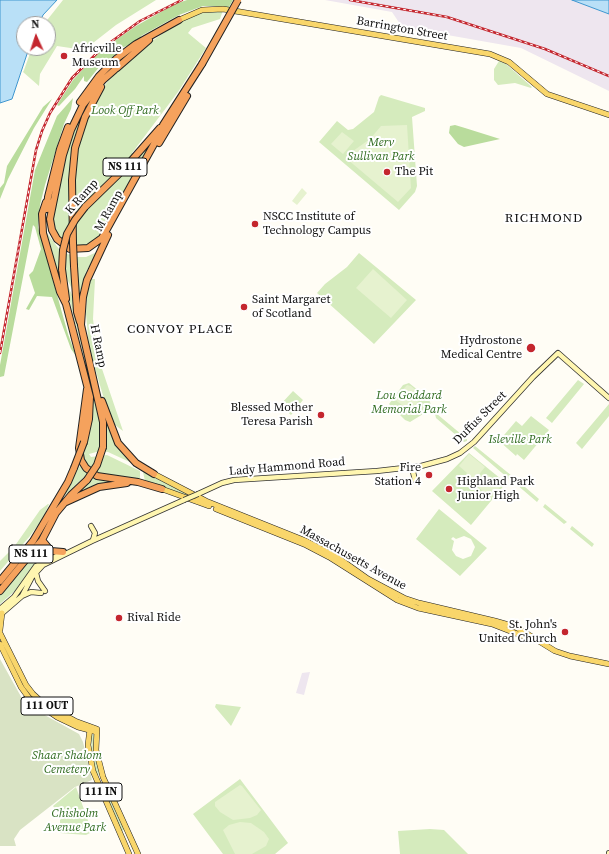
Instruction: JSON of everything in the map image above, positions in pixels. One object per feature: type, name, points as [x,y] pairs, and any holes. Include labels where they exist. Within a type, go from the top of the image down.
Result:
[{"type":"highway","name":"NS 111","points":[[163,125],[202,64],[238,0]]},
{"type":"highway","points":[[163,125],[98,243],[88,248],[77,250],[67,247],[59,242],[51,228],[50,210],[71,130],[78,113],[89,96],[103,80],[138,49],[179,20]]},
{"type":"highway","points":[[162,488],[138,482],[97,476],[86,468],[80,456],[79,448],[87,389],[66,304],[60,292],[42,229],[43,209],[48,197],[64,136],[77,108],[89,88],[104,70],[122,54],[179,20]]},
{"type":"highway","name":"M Ramp","points":[[103,243],[195,80],[202,64]]},
{"type":"highway","points":[[81,325],[77,312],[74,266],[72,173],[77,140],[92,102],[100,88],[119,66]]},
{"type":"highway","name":"K Ramp","points":[[66,304],[62,254],[67,234],[85,207],[124,169],[163,125]]},
{"type":"highway","points":[[48,197],[47,225],[52,238],[59,246],[69,252],[81,253],[90,252],[103,243]]},
{"type":"highway","name":"H Ramp","points":[[96,386],[81,325],[82,303],[87,280],[103,243]]},
{"type":"highway","name":"NS 111","points":[[0,581],[28,548],[54,512],[66,503],[71,495],[87,480],[97,465],[103,446],[104,426],[96,386]]},
{"type":"highway","points":[[96,386],[118,443],[136,463],[154,474]]},
{"type":"highway","name":"NS 111","points":[[0,591],[42,540],[59,498],[74,468],[84,442],[90,404],[87,389]]},
{"type":"highway","points":[[66,503],[91,490],[118,483],[132,483],[162,488]]},
{"type":"highway","points":[[42,540],[51,551],[63,552]]},
{"type":"main road","name":"Barrington Street","points":[[179,20],[190,14],[208,9],[223,9],[494,55],[509,62],[547,94],[609,115]]},
{"type":"main road","name":"Duffus Street","points":[[401,468],[421,466],[447,459],[468,447],[558,353],[609,398]]},
{"type":"main road","points":[[414,480],[413,472],[421,466]]},
{"type":"main road","name":"Lady Hammond Road","points":[[1,612],[22,596],[36,573],[43,565],[70,551],[222,483],[234,480],[401,468]]},
{"type":"main road","name":"Massachusetts Avenue","points":[[154,474],[206,501],[306,541],[337,557],[368,579],[404,598],[516,627],[547,646]]},
{"type":"main road","name":"Massachusetts Avenue","points":[[162,488],[306,545],[329,557],[397,600],[418,608],[498,626],[570,656],[609,664]]},
{"type":"main road","points":[[91,526],[95,533],[92,541]]},
{"type":"main road","name":"Lady Hammond Road","points":[[1,612],[14,597],[36,566],[63,552],[70,551]]},
{"type":"main road","points":[[22,596],[31,592],[43,592],[36,573]]},
{"type":"main road","points":[[0,630],[1,612]]},
{"type":"main road","name":"111 OUT","points":[[0,633],[26,685],[33,694],[44,704],[90,729]]},
{"type":"main road","points":[[0,644],[11,668]]},
{"type":"main road","points":[[0,652],[29,698],[42,708],[78,727],[97,730],[96,750],[103,777],[138,854]]},
{"type":"main road","points":[[78,727],[85,735],[88,745]]},
{"type":"main road","points":[[88,745],[90,729]]},
{"type":"main road","name":"111 IN","points":[[88,745],[97,783],[129,854]]},
{"type":"shaded area","points":[[325,0],[572,0],[609,14],[609,91],[521,48],[402,27],[392,12]]},
{"type":"shaded area","points":[[310,672],[304,695],[296,693],[302,673]]},
{"type":"green space","points":[[63,0],[156,0],[116,25],[84,50],[57,46],[56,48],[56,16],[50,16]]},
{"type":"green space","points":[[187,0],[233,0],[229,7],[203,6],[179,15],[141,36],[140,39],[132,44],[121,48],[106,64],[100,66],[87,82],[84,81],[84,76],[75,89],[59,106],[57,105],[73,80],[100,51],[136,26],[175,4]]},
{"type":"green space","name":"Look Off Park","points":[[223,10],[220,19],[192,28],[188,33],[206,48],[178,92],[132,153],[135,153],[78,211],[82,216],[109,186],[138,158],[158,133],[125,191],[99,242],[75,249],[74,190],[78,137],[97,94],[123,64],[186,17],[201,11]]},
{"type":"green space","points":[[29,56],[51,56],[40,74],[39,86],[23,72]]},
{"type":"green space","points":[[499,61],[506,64],[532,87],[531,88],[515,83],[498,85],[494,80],[494,69]]},
{"type":"green space","name":"Merv Sullivan Park","points":[[381,95],[425,108],[425,111],[412,117],[417,186],[415,192],[399,210],[319,142],[337,121],[348,130],[353,129],[374,112]]},
{"type":"green space","points":[[73,98],[71,109],[64,124],[45,185],[40,205],[38,227],[68,334],[76,356],[71,349],[52,297],[37,296],[29,310],[26,309],[35,293],[29,275],[33,271],[41,249],[35,227],[33,225],[4,376],[0,377],[0,365],[35,170],[57,116]]},
{"type":"green space","points":[[52,99],[34,128],[8,179],[0,199],[0,188],[4,183],[7,166],[43,107]]},
{"type":"green space","points":[[89,101],[79,124],[73,144],[69,181],[70,248],[66,246],[52,228],[52,214],[67,146],[76,122]]},
{"type":"green space","name":"The Pit","points":[[407,125],[411,188],[398,202],[347,159],[353,151],[370,139],[381,126]]},
{"type":"green space","points":[[455,125],[500,139],[464,147],[458,144],[449,133],[450,126]]},
{"type":"green space","points":[[342,132],[354,141],[343,154],[331,144]]},
{"type":"green space","points":[[302,188],[307,193],[297,205],[292,201]]},
{"type":"green space","points":[[46,203],[45,220],[47,233],[59,249],[59,267],[64,299],[46,234],[44,219]]},
{"type":"green space","points":[[99,251],[87,270],[80,293],[79,311],[75,257],[86,257]]},
{"type":"green space","points":[[64,253],[71,255],[73,291],[64,273]]},
{"type":"green space","points":[[359,253],[416,300],[374,344],[317,293],[325,284],[347,267]]},
{"type":"green space","points":[[373,269],[407,300],[391,318],[356,288]]},
{"type":"green space","points":[[64,278],[73,297],[78,329],[105,443],[106,431],[101,404],[117,442],[134,464],[108,452],[100,451],[89,454],[91,457],[107,455],[140,471],[140,480],[96,473],[90,470],[81,455],[87,436],[91,393],[89,377]]},
{"type":"green space","points":[[91,279],[95,279],[93,319],[98,357],[123,431],[115,425],[107,409],[89,348],[86,314],[87,294]]},
{"type":"green space","points":[[578,380],[584,384],[552,423],[546,418]]},
{"type":"green space","name":"Lou Goddard Memorial Park","points":[[409,383],[429,399],[431,405],[428,411],[410,422],[405,420],[389,404],[403,385]]},
{"type":"green space","points":[[407,385],[411,386],[423,396],[410,411],[394,399]]},
{"type":"green space","points":[[293,391],[303,400],[291,415],[280,405]]},
{"type":"green space","points":[[609,404],[609,416],[582,449],[576,443]]},
{"type":"green space","points":[[435,414],[437,414],[467,439],[467,441],[464,442],[436,418]]},
{"type":"green space","name":"Isleville Park","points":[[531,416],[549,430],[524,460],[517,454],[516,456],[499,441],[516,421],[522,426]]},
{"type":"green space","points":[[475,446],[512,476],[509,479],[473,448]]},
{"type":"green space","points":[[469,453],[506,483],[471,525],[432,491]]},
{"type":"green space","points":[[469,454],[485,467],[473,482],[465,476],[467,473],[459,466]]},
{"type":"green space","points":[[81,464],[87,472],[121,481],[97,484],[76,494],[88,479],[85,476],[63,497],[62,496]]},
{"type":"green space","points":[[143,472],[202,501],[145,481]]},
{"type":"green space","points":[[488,475],[501,486],[491,498],[478,487]]},
{"type":"green space","points":[[518,481],[539,499],[537,502],[516,484]]},
{"type":"green space","points":[[48,504],[43,518],[30,536],[0,571],[0,561],[14,547],[40,510]]},
{"type":"green space","points":[[545,504],[567,522],[564,524],[543,507]]},
{"type":"green space","points":[[439,509],[487,548],[460,576],[416,539]],"holes":[[[464,536],[471,539],[475,547],[471,556],[463,559],[456,556],[452,550],[454,541],[451,539],[453,537],[456,539]]]},
{"type":"green space","points":[[572,526],[594,544],[592,547],[570,529]]},
{"type":"green space","points":[[42,540],[55,553],[36,563],[16,590],[0,604],[0,594]]},
{"type":"green space","name":"Shaar Shalom Cemetery","points":[[0,659],[24,702],[79,734],[83,742],[92,780],[75,787],[20,830],[14,839],[16,846],[0,846]]},
{"type":"green space","points":[[216,704],[241,707],[231,726],[215,707]]},
{"type":"green space","points":[[91,734],[94,735],[99,775],[96,773],[92,754]]},
{"type":"green space","points":[[240,779],[288,843],[275,854],[223,854],[193,814]]},
{"type":"green space","points":[[101,781],[124,829],[123,831],[121,830]]},
{"type":"green space","points":[[240,785],[261,810],[257,815],[250,818],[233,820],[220,812],[215,806],[215,802]]},
{"type":"green space","name":"Chisholm Avenue Park","points":[[76,787],[92,832],[86,835],[60,833],[60,820],[62,818],[53,806]]},
{"type":"green space","points":[[240,822],[251,823],[264,832],[269,839],[266,846],[252,854],[235,854],[223,830],[229,825]]},
{"type":"green space","points":[[430,829],[444,830],[468,854],[400,854],[398,831]]},
{"type":"water","points":[[0,0],[57,0],[43,16],[16,16],[16,56],[26,56],[12,99],[0,103]]},
{"type":"water","points":[[572,0],[609,0],[609,14]]},
{"type":"railway","points":[[0,353],[36,150],[50,113],[72,78],[101,49],[140,21],[182,0]]},
{"type":"railway","points":[[350,0],[447,17],[545,49],[609,76]]},
{"type":"place","name":"Africville Museum","points":[[64,56]]},
{"type":"place","name":"The Pit","points":[[387,172]]},
{"type":"place","name":"NSCC Institute of Technology Campus","points":[[255,224]]},
{"type":"place","name":"Saint Margaret of Scotland","points":[[244,307]]},
{"type":"place","name":"Hydrostone Medical Centre","points":[[531,348]]},
{"type":"place","name":"Blessed Mother Teresa Parish","points":[[321,415]]},
{"type":"place","name":"Fire Station 4","points":[[429,475]]},
{"type":"place","name":"Highland Park Junior High","points":[[449,489]]},
{"type":"place","name":"Rival Ride","points":[[119,618]]},
{"type":"place","name":"St. John's United Church","points":[[565,632]]},
{"type":"district","name":"RICHMOND","points":[[544,219]]},
{"type":"district","name":"CONVOY PLACE","points":[[180,330]]}]
